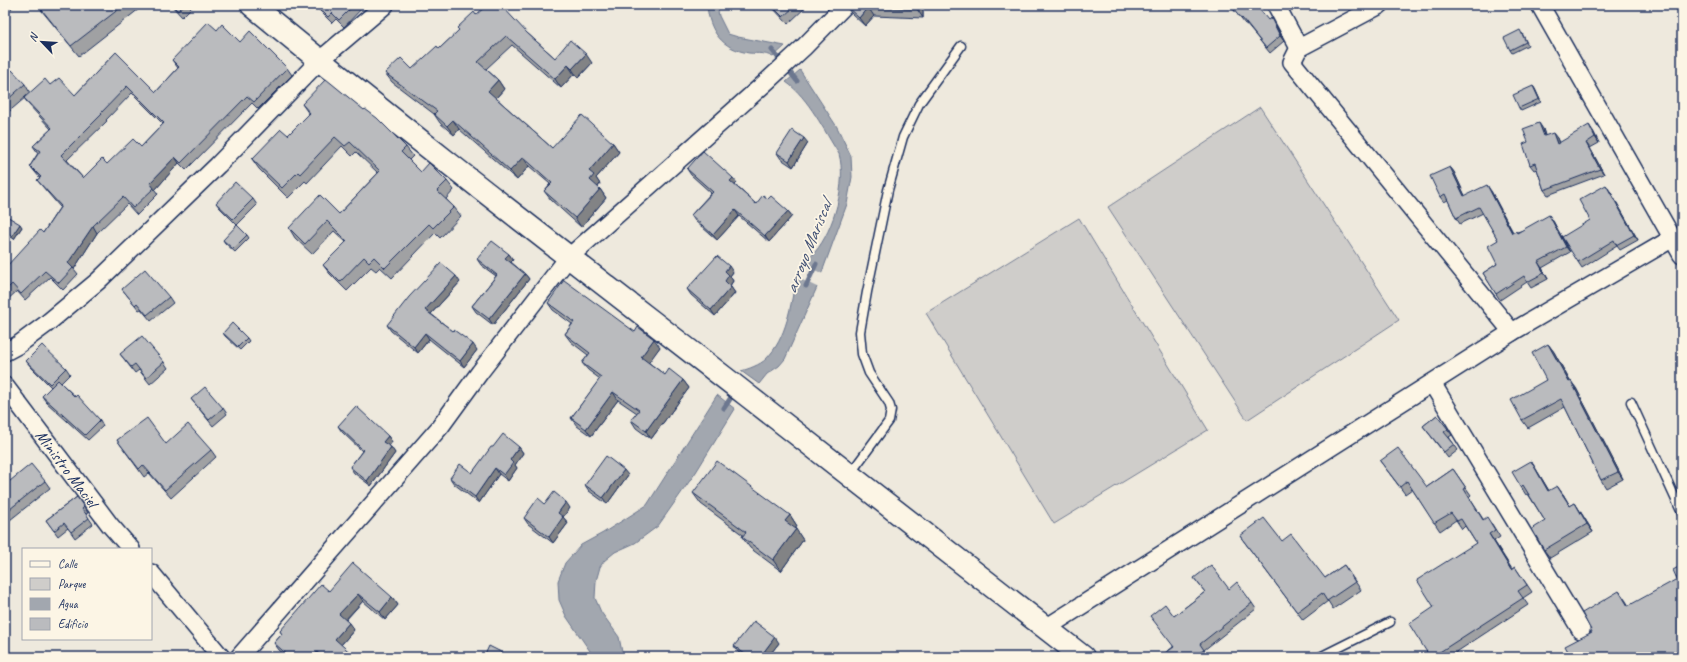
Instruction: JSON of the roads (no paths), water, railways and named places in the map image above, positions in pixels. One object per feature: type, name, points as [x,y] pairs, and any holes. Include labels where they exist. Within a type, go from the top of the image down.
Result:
[{"type":"main road","points":[[252,5],[320,61],[568,258],[1083,657]]},
{"type":"street","points":[[5,352],[18,345],[45,325],[98,281],[218,165],[320,61],[385,5]]},
{"type":"street","points":[[239,657],[440,427],[480,372],[568,258],[764,84],[803,48],[845,5]]},
{"type":"street","points":[[1276,5],[1299,48]]},
{"type":"street","points":[[1380,5],[1299,48],[1292,62],[1512,332]]},
{"type":"street","points":[[1540,5],[1682,255]]},
{"type":"street","points":[[1046,628],[1512,332],[1673,238]]},
{"type":"street","points":[[1432,382],[1581,630]]},
{"type":"street","name":"Ministro Maciel","points":[[5,386],[110,525],[130,548]]},
{"type":"street","points":[[152,575],[221,657]]},
{"type":"lane","points":[[849,475],[890,422],[890,403],[869,373],[862,354],[860,332],[888,190],[903,137],[920,104],[960,46]]},
{"type":"lane","points":[[1631,402],[1682,513]]},
{"type":"lane","points":[[1320,657],[1390,622]]},
{"type":"water","points":[[707,5],[717,5],[719,16],[728,34],[785,46],[773,57],[770,55],[740,51],[731,47],[724,43],[714,31],[708,14]]},
{"type":"water","points":[[800,70],[837,127],[851,156],[852,177],[847,204],[821,275],[802,265],[822,243],[833,219],[840,192],[841,165],[839,154],[816,115],[802,97],[786,82]]},
{"type":"water","points":[[796,276],[818,285],[785,359],[779,366],[767,374],[759,384],[741,371],[766,359],[779,341],[787,320]]},
{"type":"water","points":[[717,395],[735,409],[696,472],[658,526],[635,543],[615,552],[604,561],[600,567],[596,581],[595,598],[601,612],[619,637],[623,657],[594,657],[566,616],[559,600],[558,581],[565,563],[581,545],[647,505]]},
{"type":"waterway","name":"arroyo Mariscal","points":[[772,50],[797,81]]},
{"type":"waterway","name":"arroyo Mariscal","points":[[806,286],[816,264]]},
{"type":"waterway","name":"arroyo Mariscal","points":[[724,408],[730,399]]}]
